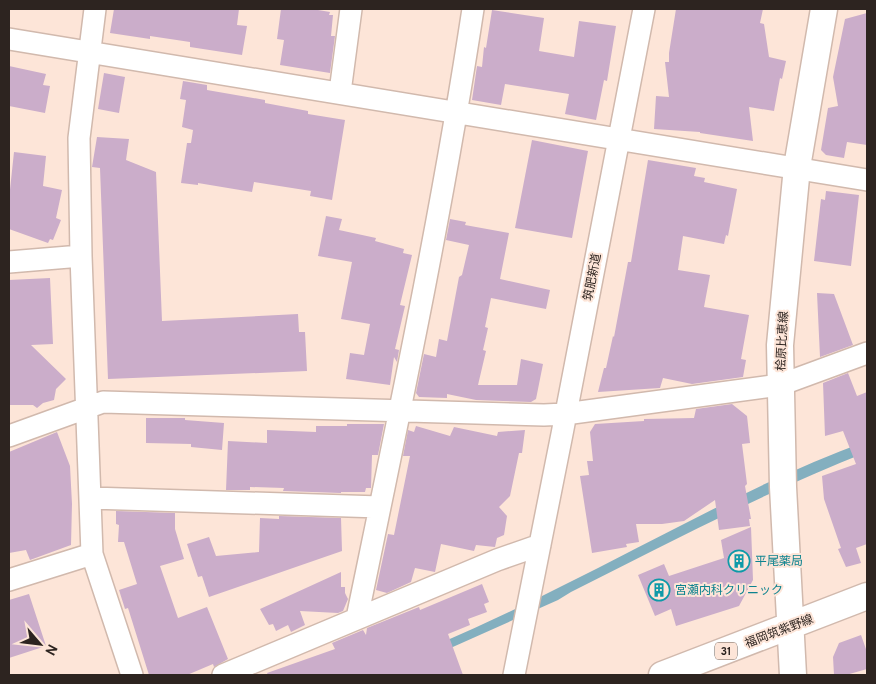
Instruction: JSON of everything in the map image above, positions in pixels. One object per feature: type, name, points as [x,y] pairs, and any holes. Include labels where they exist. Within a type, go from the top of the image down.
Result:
[{"type":"main road","name":"桧原比恵線","points":[[793,675],[783,481],[780,345],[797,167],[828,10]]},
{"type":"main road","name":"福岡筑紫野線","points":[[662,675],[867,596]]},
{"type":"street","points":[[95,9],[79,138],[81,256],[92,554],[132,675]]},
{"type":"street","points":[[340,92],[352,9]]},
{"type":"street","points":[[357,618],[400,410],[457,113],[472,9]]},
{"type":"street","name":"筑肥新道","points":[[514,675],[644,9]]},
{"type":"street","points":[[9,39],[867,180]]},
{"type":"street","points":[[9,262],[81,256]]},
{"type":"street","points":[[9,436],[104,402],[544,415],[565,414],[780,385],[867,353]]},
{"type":"street","points":[[91,498],[380,507]]},
{"type":"street","points":[[223,675],[497,560],[540,545]]},
{"type":"street","points":[[9,580],[92,554]]},
{"type":"water","points":[[867,441],[867,452],[754,501],[558,600],[390,675],[368,675],[536,599],[788,473]]},
{"type":"building","points":[[114,9],[239,9],[237,25],[247,26],[242,55],[190,47],[190,42],[110,33]]},
{"type":"building","points":[[281,9],[312,9],[330,12],[329,15],[333,15],[331,36],[335,36],[330,73],[280,65],[284,40],[277,39]]},
{"type":"building","points":[[676,9],[763,9],[760,23],[764,24],[769,57],[786,61],[782,79],[780,78],[774,111],[749,107],[753,141],[700,132],[654,129],[656,96],[669,97],[665,62],[669,62]]},
{"type":"building","points":[[492,10],[544,18],[539,51],[574,57],[579,21],[616,26],[607,81],[604,80],[596,120],[565,114],[569,94],[505,84],[501,105],[472,100],[477,66],[482,67]]},
{"type":"building","points":[[867,13],[867,145],[847,142],[844,158],[826,155],[821,150],[828,108],[838,106],[833,77],[845,19]]},
{"type":"building","points":[[9,66],[46,74],[43,85],[50,86],[45,113],[9,106]]},
{"type":"building","points":[[104,73],[125,77],[119,113],[98,109]]},
{"type":"building","points":[[183,81],[207,85],[207,90],[265,100],[265,103],[308,111],[308,114],[345,120],[332,200],[310,196],[311,191],[254,182],[252,192],[198,183],[198,185],[181,183],[187,143],[191,143],[193,130],[182,127],[186,100],[180,99]]},
{"type":"building","points":[[97,137],[129,139],[126,160],[156,172],[162,321],[298,314],[299,332],[305,332],[307,371],[108,379],[100,168],[92,167]]},
{"type":"building","points":[[532,140],[588,151],[572,238],[515,228]]},
{"type":"building","points":[[14,152],[46,156],[43,186],[62,190],[56,218],[61,220],[53,240],[50,239],[48,243],[9,229],[9,199]]},
{"type":"building","points":[[648,160],[696,168],[694,176],[705,178],[704,182],[737,189],[728,236],[726,235],[724,244],[683,236],[678,270],[710,275],[704,307],[749,315],[741,359],[746,360],[743,377],[692,384],[663,378],[660,388],[598,392],[614,337],[628,262],[631,262]]},
{"type":"building","points":[[826,191],[859,195],[851,266],[814,261],[821,199],[825,200]]},
{"type":"building","points":[[326,216],[342,219],[339,230],[376,238],[375,241],[404,249],[403,253],[412,255],[400,305],[405,306],[395,349],[399,350],[397,362],[394,357],[390,385],[346,379],[350,353],[364,355],[370,324],[341,319],[352,262],[318,256]]},
{"type":"building","points":[[450,219],[466,222],[465,225],[509,233],[500,279],[550,290],[546,309],[491,298],[485,327],[488,328],[483,350],[486,351],[478,385],[517,385],[521,359],[543,364],[536,399],[531,402],[476,400],[447,394],[447,398],[419,397],[416,393],[424,354],[436,357],[439,339],[447,341],[459,277],[462,275],[469,245],[446,240]]},
{"type":"building","points":[[50,278],[53,344],[31,345],[66,379],[56,389],[54,400],[43,403],[37,408],[33,405],[9,405],[9,280]]},
{"type":"building","points":[[817,293],[834,294],[853,345],[820,357]]},
{"type":"building","points":[[848,373],[857,396],[867,392],[867,544],[856,548],[861,563],[846,567],[838,549],[841,548],[824,499],[822,476],[856,464],[843,431],[825,436],[823,383]]},
{"type":"building","points":[[732,404],[747,416],[750,443],[742,444],[747,484],[745,486],[751,519],[749,519],[750,526],[719,530],[715,500],[684,521],[662,524],[636,524],[639,542],[626,544],[627,547],[592,553],[580,476],[589,475],[587,461],[593,461],[590,432],[595,424],[644,421],[644,419],[694,418],[696,409]]},
{"type":"building","points":[[146,418],[185,418],[185,420],[224,423],[222,450],[191,447],[191,444],[146,443]]},
{"type":"building","points":[[347,424],[384,424],[378,455],[372,455],[371,488],[366,488],[365,492],[283,491],[284,488],[250,487],[250,490],[226,490],[228,441],[267,443],[267,430],[316,432],[316,426],[347,426]]},
{"type":"building","points":[[416,426],[450,436],[454,427],[497,436],[498,432],[525,430],[522,453],[519,453],[510,496],[499,507],[507,516],[504,535],[497,538],[495,547],[476,545],[474,551],[441,544],[435,572],[415,568],[411,582],[387,593],[376,590],[388,534],[394,535],[410,456],[403,456],[408,430],[414,432]]},
{"type":"building","points":[[57,432],[70,466],[72,504],[71,545],[30,560],[26,550],[9,553],[9,452]]},
{"type":"building","points":[[116,511],[175,513],[175,529],[184,559],[160,566],[178,618],[207,607],[228,659],[214,667],[213,664],[187,675],[149,675],[128,608],[125,609],[119,590],[137,584],[124,542],[118,542],[119,525],[116,524]]},
{"type":"building","points":[[279,516],[341,518],[342,551],[209,597],[202,576],[198,577],[187,544],[209,537],[216,556],[259,552],[260,518],[279,519]]},
{"type":"building","points":[[751,527],[753,580],[739,606],[676,626],[671,609],[655,616],[638,575],[664,564],[669,576],[724,558],[721,540]]},
{"type":"building","points":[[341,572],[341,587],[345,587],[348,599],[343,611],[338,613],[300,611],[305,625],[291,632],[288,625],[276,631],[273,624],[269,625],[260,609]]},
{"type":"building","points":[[482,584],[489,602],[484,604],[487,612],[468,619],[470,625],[448,634],[463,675],[268,675],[267,673],[335,649],[332,643],[363,630],[366,635],[367,628],[419,607],[420,610]]},
{"type":"building","points":[[29,594],[46,646],[9,658],[9,600]]},
{"type":"building","points":[[861,635],[867,652],[867,669],[846,675],[834,675],[833,657],[839,643]]},
{"type":"place","name":"平尾薬局","points":[[739,561]]},
{"type":"place","name":"宮瀬内科クリニック","points":[[659,590]]}]
